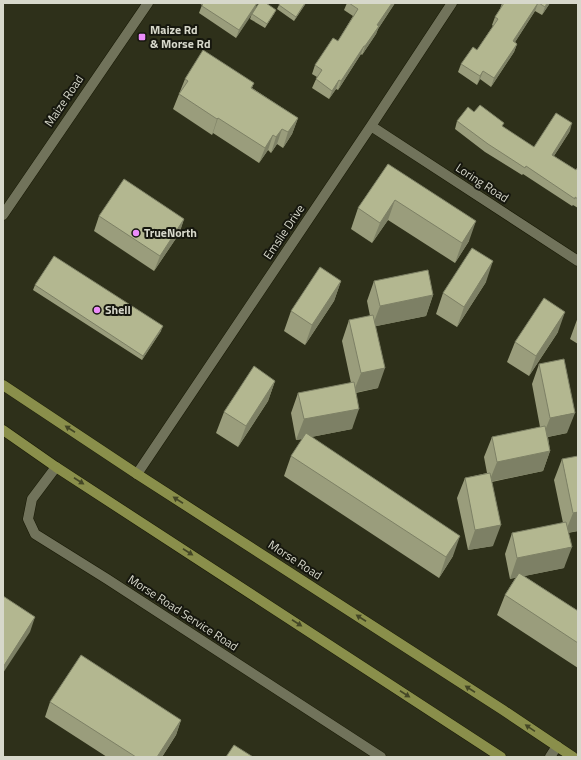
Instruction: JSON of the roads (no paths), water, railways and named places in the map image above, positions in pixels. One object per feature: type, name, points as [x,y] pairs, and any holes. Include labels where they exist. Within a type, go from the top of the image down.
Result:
[{"type":"main road","name":"Morse Road","points":[[3,384],[137,474],[489,701],[573,757]]},
{"type":"main road","points":[[3,430],[56,467],[501,757]]},
{"type":"street","name":"Maize Road","points":[[3,215],[148,3]]},
{"type":"street","name":"Emslie Drive","points":[[137,474],[452,3]]},
{"type":"street","name":"Loring Road","points":[[371,126],[578,261]]},
{"type":"street","name":"Morse Road Service Road","points":[[56,467],[32,499],[28,519],[35,534],[114,583],[381,757]]},
{"type":"street","points":[[550,757],[557,746]]},
{"type":"place","name":"Maize Rd & Morse Rd","points":[[142,37]]},
{"type":"place","name":"TrueNorth","points":[[136,233]]},
{"type":"place","name":"Shell","points":[[97,310]]}]
